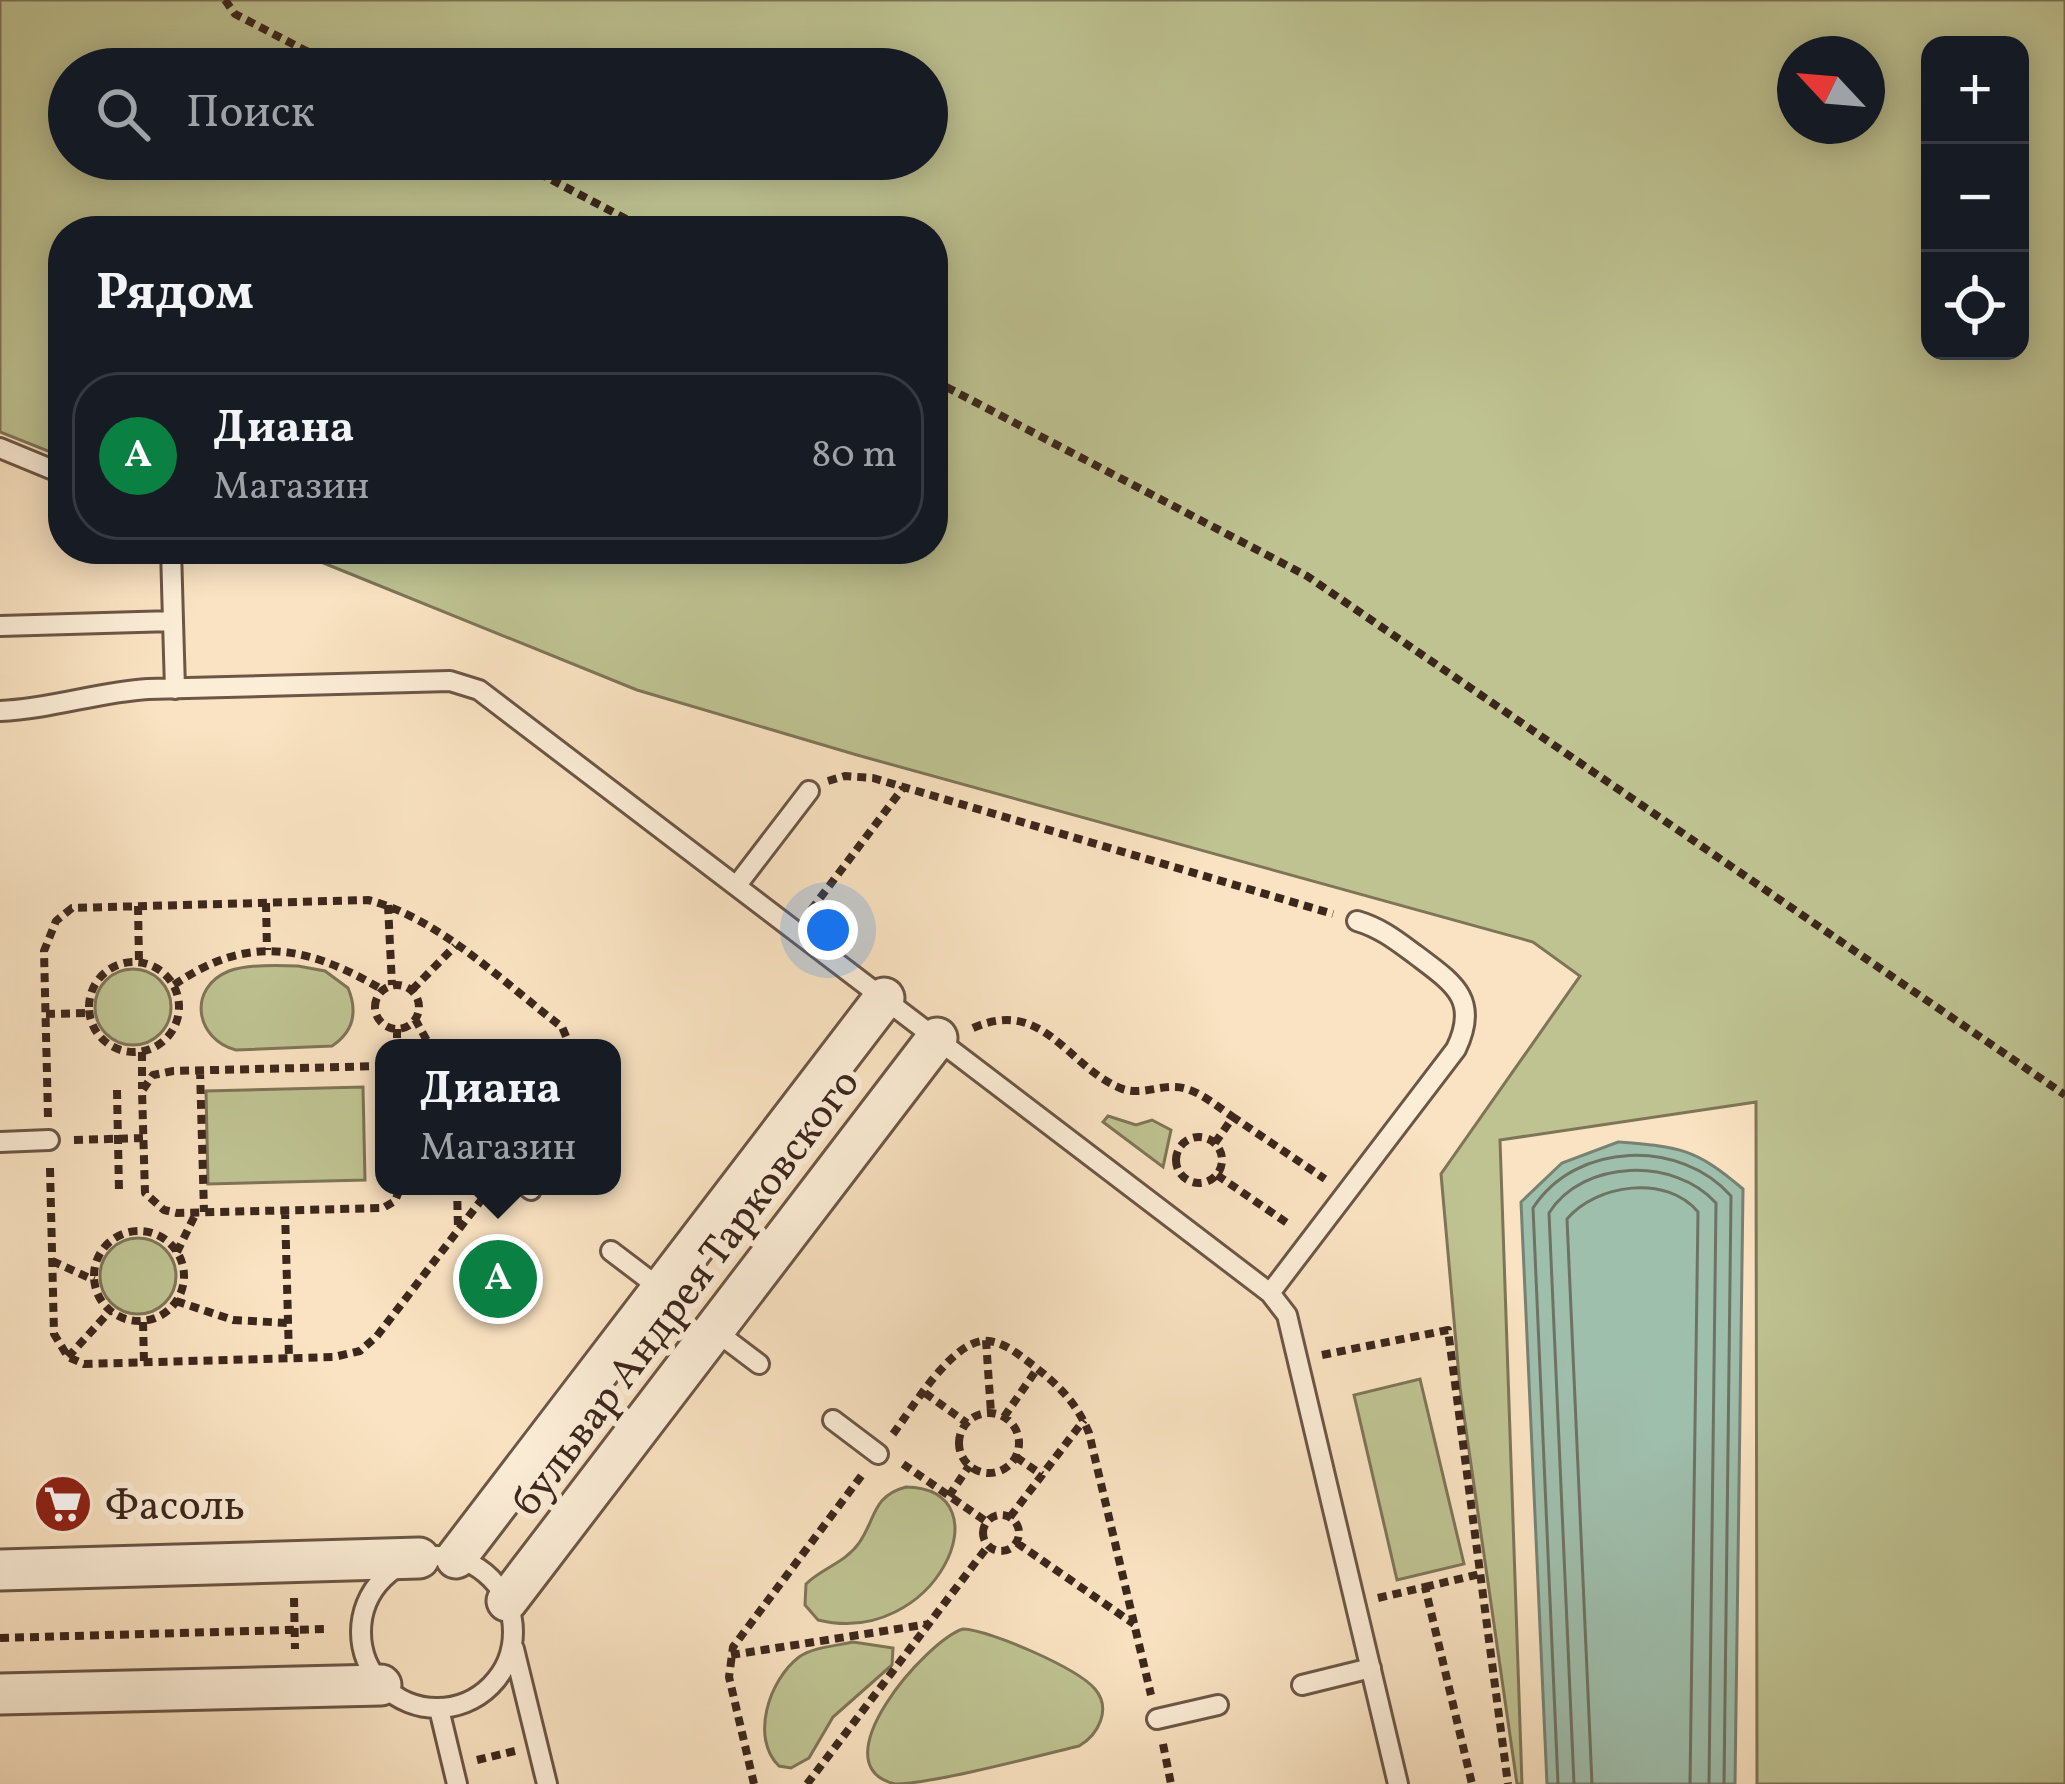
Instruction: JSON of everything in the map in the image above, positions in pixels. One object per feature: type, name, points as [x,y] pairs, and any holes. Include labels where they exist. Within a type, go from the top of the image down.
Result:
[{"type":"street","name":"бульвар Андрея Тарковского","points":[[437,1558],[661,1289],[884,998]]},
{"type":"street","name":"бульвар Андрея Тарковского","points":[[507,1601],[714,1330],[946,1045]]},
{"type":"street","points":[[0,1570],[437,1558]]},
{"type":"street","points":[[0,1694],[381,1685]]},
{"type":"lane","points":[[0,448],[48,468]]},
{"type":"lane","points":[[171,564],[175,688]]},
{"type":"lane","points":[[0,626],[173,621]]},
{"type":"lane","points":[[0,711],[47,708],[117,691],[464,684],[495,701],[1270,1293],[1287,1315],[1398,1784]]},
{"type":"lane","points":[[737,886],[809,791]]},
{"type":"lane","points":[[1270,1293],[1456,1049],[1466,1018],[1454,984],[1386,932],[1357,921]]},
{"type":"lane","points":[[0,1142],[49,1141]]},
{"type":"lane","points":[[611,1251],[661,1289]]},
{"type":"lane","points":[[714,1330],[759,1364]]},
{"type":"lane","points":[[833,1420],[880,1452]]},
{"type":"lane","points":[[513,1644],[496,1682],[460,1706],[440,1709],[407,1703],[381,1685],[368,1666],[362,1622],[368,1600],[398,1566],[437,1558],[492,1579],[507,1601],[513,1622],[513,1644],[547,1784]]},
{"type":"lane","points":[[1302,1684],[1371,1668]]},
{"type":"lane","points":[[1157,1719],[1218,1705]]},
{"type":"lane","points":[[440,1709],[455,1775]]},
{"type":"path","points":[[226,0],[235,14],[300,48]]},
{"type":"path","points":[[552,180],[620,216]]},
{"type":"path","points":[[948,388],[1307,576],[2065,1095]]},
{"type":"path","points":[[809,791],[836,778],[857,776],[904,787],[1357,921]]},
{"type":"path","points":[[795,930],[904,787]]},
{"type":"path","points":[[485,1195],[377,1336],[348,1356],[84,1364],[68,1357],[54,1334],[44,951],[56,921],[71,908],[368,900],[417,918],[562,1027],[567,1039]]},
{"type":"path","points":[[266,903],[267,950]]},
{"type":"path","points":[[388,905],[388,988]]},
{"type":"path","points":[[137,906],[139,962]]},
{"type":"path","points":[[412,990],[455,946]]},
{"type":"path","points":[[173,985],[217,959],[267,950],[324,959],[388,988],[412,990]]},
{"type":"path","points":[[139,962],[153,966],[173,985],[178,999],[175,1027],[166,1039],[142,1052],[118,1050],[92,1025],[89,999],[101,975],[113,967],[139,962]]},
{"type":"path","points":[[388,988],[376,998],[379,1019],[397,1029]]},
{"type":"path","points":[[397,1029],[415,1019],[419,1010],[412,990]]},
{"type":"path","points":[[46,1014],[89,1013]]},
{"type":"path","points":[[415,1019],[426,1039]]},
{"type":"path","points":[[946,1045],[1000,1020],[1037,1026],[1119,1088],[1140,1092],[1183,1088],[1346,1193]]},
{"type":"path","points":[[397,1029],[397,1039]]},
{"type":"path","points":[[142,1052],[145,1193],[164,1210],[383,1208],[397,1195]]},
{"type":"path","points":[[142,1091],[161,1072],[375,1066]]},
{"type":"path","points":[[177,1252],[200,1213],[200,1070]]},
{"type":"path","points":[[117,1090],[119,1191]]},
{"type":"path","points":[[1215,1143],[1233,1117]]},
{"type":"path","points":[[1192,1137],[1215,1143],[1221,1154],[1216,1175],[1206,1182],[1184,1177],[1177,1166],[1182,1144],[1192,1137]]},
{"type":"path","points":[[49,1141],[144,1138]]},
{"type":"path","points":[[1216,1175],[1311,1240]]},
{"type":"path","points":[[457,1195],[458,1231]]},
{"type":"path","points":[[285,1210],[289,1358]]},
{"type":"path","points":[[154,1233],[177,1252],[184,1276],[176,1301],[156,1318],[143,1321],[110,1311],[96,1292],[101,1252],[124,1234],[154,1233]]},
{"type":"path","points":[[52,1261],[94,1280]]},
{"type":"path","points":[[176,1301],[233,1320],[288,1323]]},
{"type":"path","points":[[68,1357],[110,1311]]},
{"type":"path","points":[[143,1321],[144,1362]]},
{"type":"path","points":[[1297,1360],[1448,1330],[1508,1784]]},
{"type":"path","points":[[986,1340],[991,1413]]},
{"type":"path","points":[[754,1784],[729,1677],[731,1655],[740,1636],[953,1356],[966,1345],[986,1340],[1010,1349],[1037,1369],[1068,1395],[1084,1420],[1171,1784]]},
{"type":"path","points":[[1004,1417],[1037,1369]]},
{"type":"path","points":[[925,1393],[967,1423]]},
{"type":"path","points":[[991,1413],[1004,1417],[1019,1439],[1016,1457],[995,1473],[969,1466],[959,1445],[967,1423],[991,1413]]},
{"type":"path","points":[[1010,1517],[1084,1420]]},
{"type":"path","points":[[880,1452],[987,1522]]},
{"type":"path","points":[[1016,1457],[1042,1475]]},
{"type":"path","points":[[949,1496],[969,1466]]},
{"type":"path","points":[[1010,1517],[997,1515],[987,1522],[983,1535],[988,1546],[1000,1552],[1017,1543]]},
{"type":"path","points":[[1010,1517],[1019,1532],[1017,1543]]},
{"type":"path","points":[[1017,1543],[1134,1625]]},
{"type":"path","points":[[807,1784],[988,1546]]},
{"type":"path","points":[[292,1562],[296,1687]]},
{"type":"path","points":[[1355,1604],[1480,1574]]},
{"type":"path","points":[[1425,1587],[1472,1784]]},
{"type":"path","points":[[731,1655],[929,1624]]},
{"type":"path","points":[[0,1638],[323,1629]]},
{"type":"path","points":[[455,1775],[538,1745]]},
{"type":"green space","points":[[0,0],[2065,0],[2065,1784],[1757,1784],[1756,1102],[1500,1140],[1522,1784],[1517,1784],[1460,1388],[1441,1174],[1580,976],[1533,942],[637,690],[326,564],[948,564],[948,216],[48,216],[48,451],[0,432]]},
{"type":"green space","points":[[298,966],[325,971],[348,988],[352,1021],[332,1046],[236,1050],[212,1035],[201,1013],[207,989],[216,979],[245,967]]},
{"type":"green space","points":[[133,969],[160,980],[171,1007],[160,1034],[133,1045],[106,1034],[95,1007],[106,980]]},
{"type":"green space","points":[[363,1087],[365,1180],[208,1184],[206,1091]]},
{"type":"green space","points":[[1108,1116],[1136,1125],[1152,1120],[1171,1130],[1163,1167],[1103,1122]]},
{"type":"green space","points":[[138,1238],[165,1249],[176,1276],[165,1303],[138,1314],[111,1303],[100,1276],[111,1249]]},
{"type":"green space","points":[[1420,1379],[1464,1564],[1397,1580],[1354,1395]]},
{"type":"green space","points":[[906,1487],[937,1494],[952,1513],[954,1538],[944,1565],[924,1591],[896,1612],[860,1623],[818,1620],[805,1605],[806,1584],[853,1550],[881,1502]]},
{"type":"green space","points":[[963,1629],[1032,1652],[1085,1680],[1100,1697],[1100,1721],[1079,1746],[958,1775],[895,1784],[874,1772],[868,1753],[873,1730],[905,1678],[926,1655]]},
{"type":"green space","points":[[853,1642],[893,1648],[892,1665],[833,1717],[809,1758],[791,1768],[779,1766],[770,1754],[765,1725],[779,1680],[799,1657]]},
{"type":"water","points":[[1618,1142],[1686,1152],[1743,1189],[1735,1784],[1547,1784],[1521,1202],[1562,1163]]},
{"type":"place","name":"Диана","points":[[498,1279]]},
{"type":"place","name":"Фасоль","points":[[63,1504]]}]
